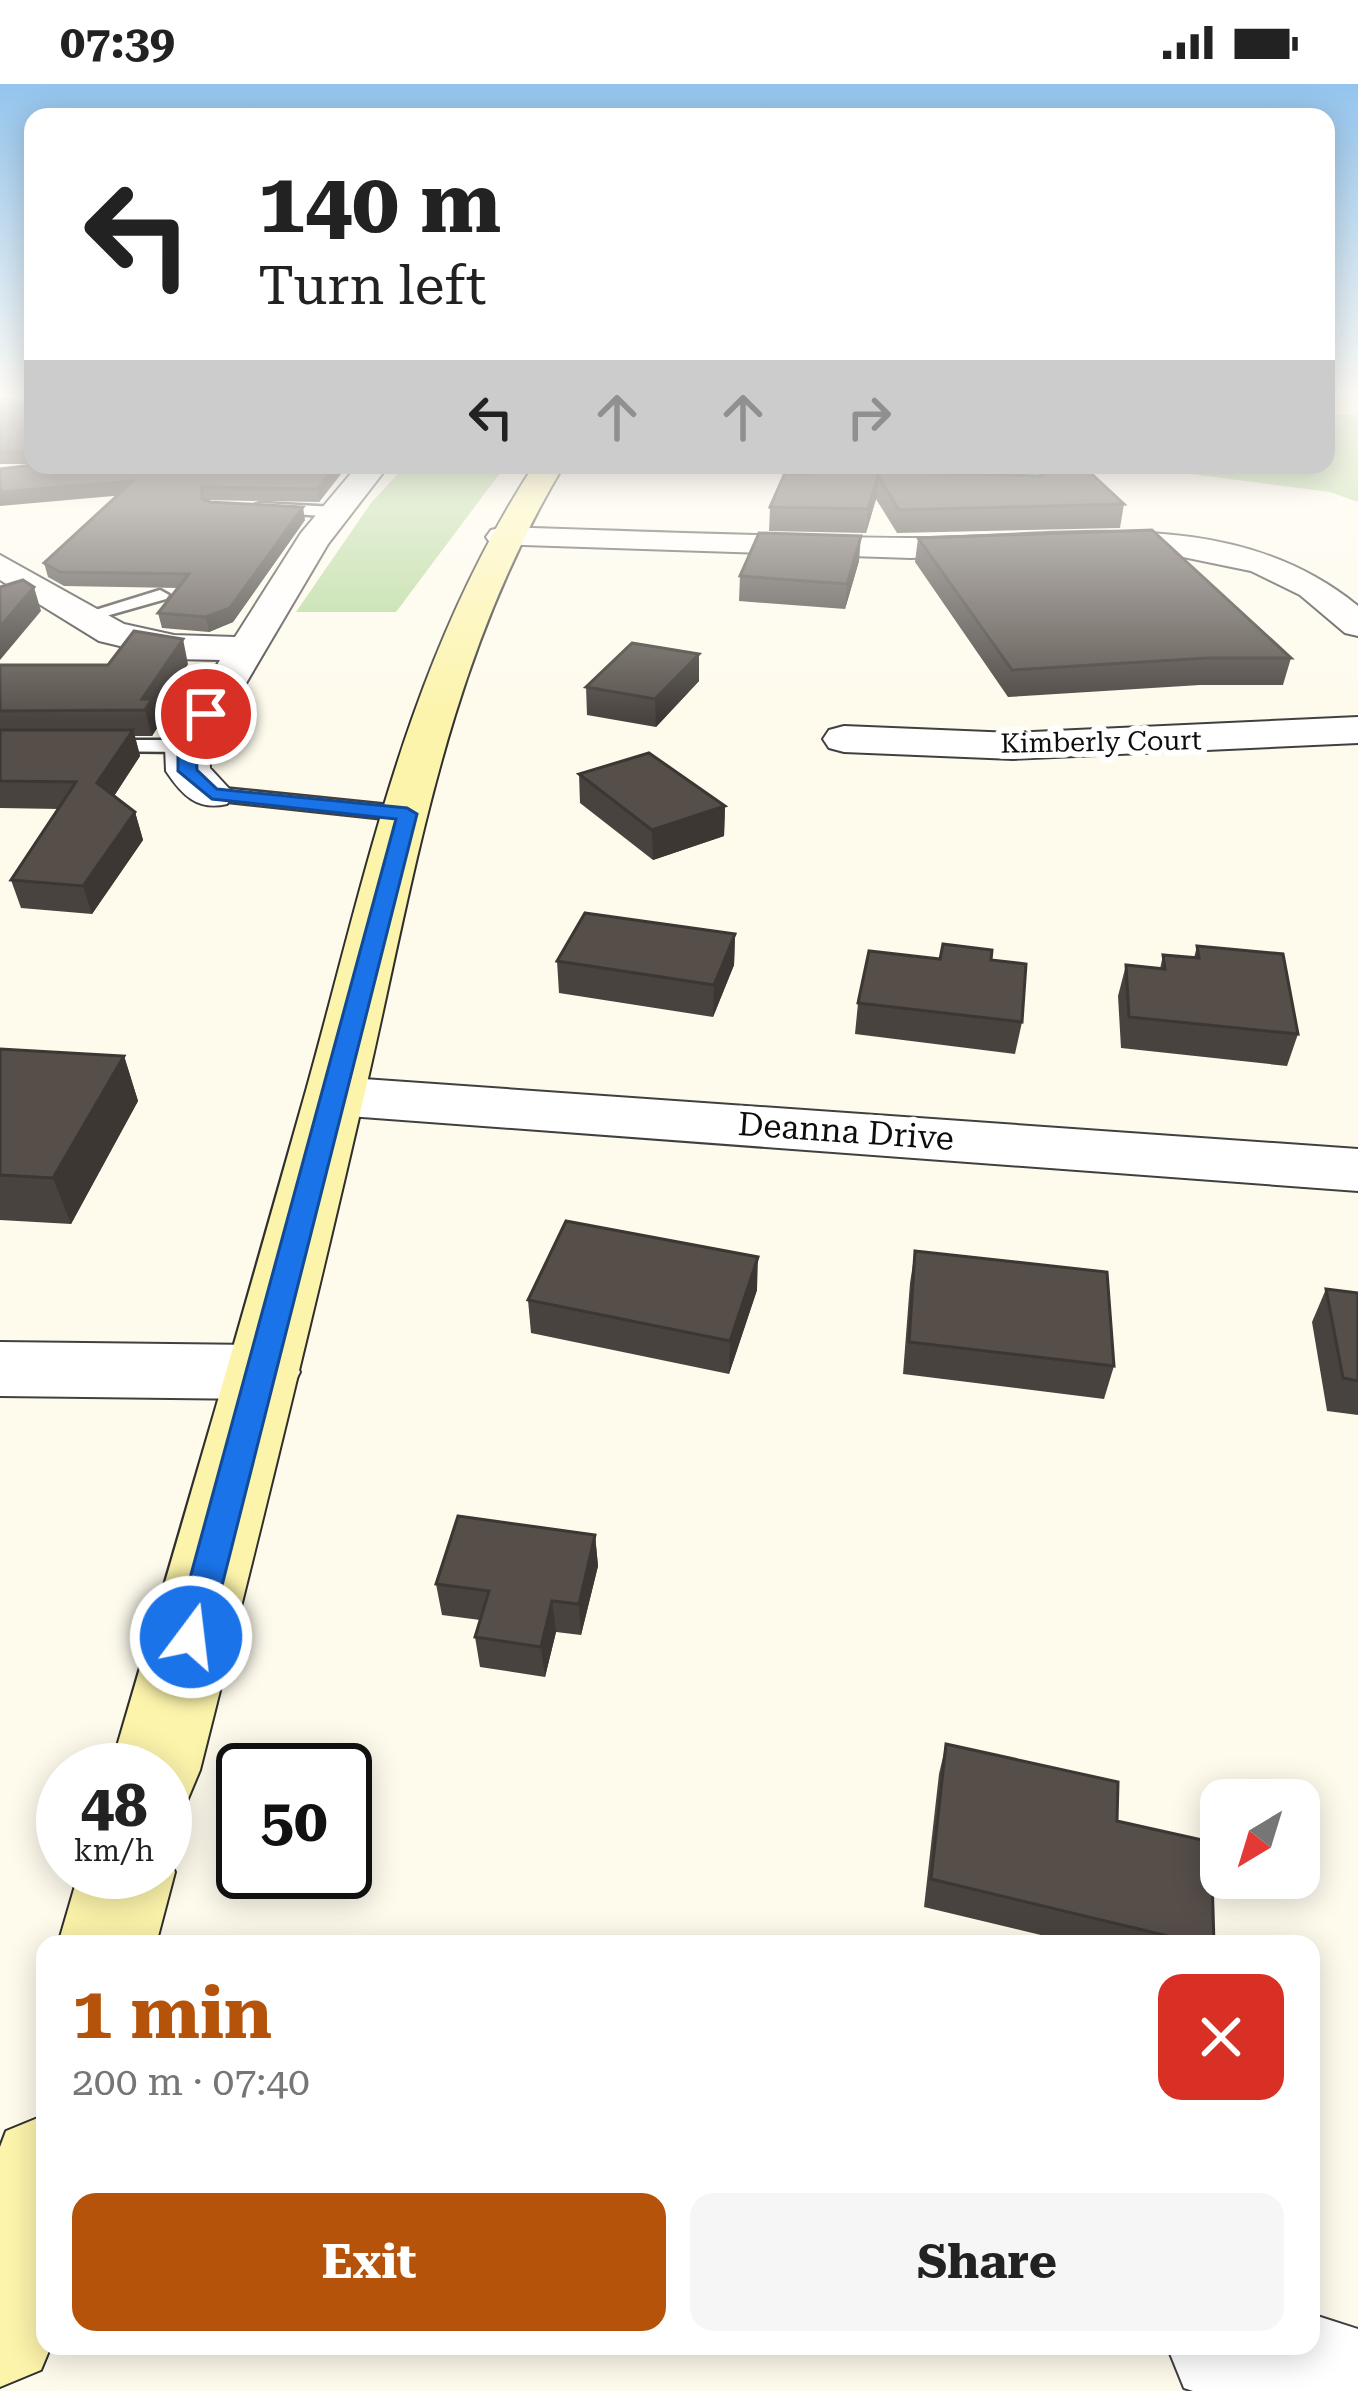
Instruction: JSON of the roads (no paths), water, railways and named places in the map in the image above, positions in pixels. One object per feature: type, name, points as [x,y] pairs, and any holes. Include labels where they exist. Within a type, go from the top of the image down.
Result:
[{"type":"main road","points":[[162,1743],[265,1372],[407,814],[469,607],[523,506]]},
{"type":"main road","points":[[110,1935],[120,1899]]},
{"type":"main road","points":[[0,2329],[36,2202]]},
{"type":"street","points":[[212,794],[188,771],[187,746],[244,649],[341,506]]},
{"type":"street","points":[[503,536],[911,548],[1144,539],[1261,562],[1313,587],[1358,626]]},
{"type":"street","points":[[0,566],[140,642],[244,649]]},
{"type":"street","name":"Kimberly Court","points":[[844,739],[1036,746],[1358,730]]},
{"type":"street","name":"Deanna Drive","points":[[334,1096],[1358,1170]]},
{"type":"street","points":[[0,1370],[265,1372]]},
{"type":"street","points":[[1254,2355],[1358,2389]]},
{"type":"lane","points":[[234,507],[336,512]]},
{"type":"lane","points":[[85,616],[160,595]]},
{"type":"lane","points":[[75,746],[187,746]]},
{"type":"lane","points":[[212,794],[407,814]]}]
